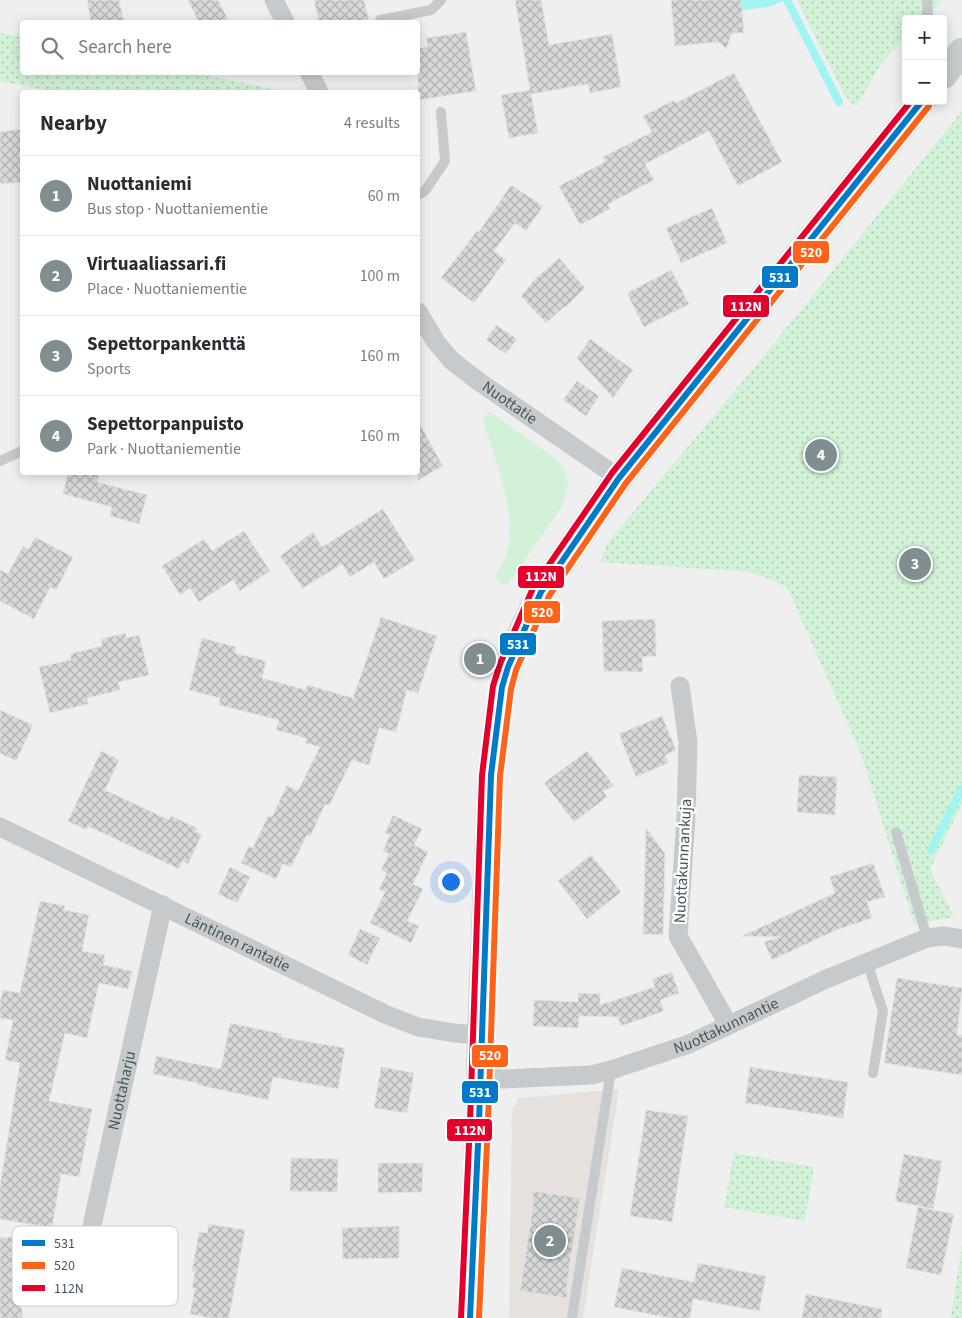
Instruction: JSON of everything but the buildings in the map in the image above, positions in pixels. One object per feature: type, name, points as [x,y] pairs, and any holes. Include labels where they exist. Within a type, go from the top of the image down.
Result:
[{"type":"main road","points":[[470,1318],[481,1078],[491,775],[502,687],[520,637],[541,592],[619,478],[919,105]]},
{"type":"street","points":[[274,0],[284,20]]},
{"type":"street","points":[[310,75],[318,90]]},
{"type":"street","name":"Nuottatie","points":[[420,315],[436,342],[450,360],[619,478]]},
{"type":"street","name":"Nuottakunnankuja","points":[[680,686],[688,742],[686,818],[678,936],[728,1024]]},
{"type":"street","name":"Läntinen rantatie","points":[[0,827],[387,1014],[418,1027],[454,1034],[481,1035]]},
{"type":"street","name":"Nuottaharju","points":[[92,1226],[163,905]]},
{"type":"street","name":"Nuottakunnantie","points":[[481,1078],[504,1079],[590,1075],[611,1070],[689,1044],[824,980],[927,938],[944,936],[962,939]]},
{"type":"lane","points":[[380,20],[431,10],[441,0]]},
{"type":"lane","points":[[927,0],[928,15]]},
{"type":"lane","points":[[420,194],[425,191],[446,161],[441,112]]},
{"type":"lane","points":[[0,461],[20,452]]},
{"type":"lane","points":[[896,832],[927,938]]},
{"type":"lane","points":[[867,962],[883,1011],[873,1073]]},
{"type":"lane","points":[[572,1318],[611,1070]]},
{"type":"shaded area","points":[[619,1089],[583,1318],[509,1318],[512,1109],[519,1098]]},
{"type":"green space","points":[[797,0],[943,0],[928,15],[902,15],[902,40],[881,64],[856,107],[845,96]]},
{"type":"green space","points":[[0,33],[20,37],[20,75],[204,75],[278,90],[45,90],[0,81]]},
{"type":"green space","points":[[962,111],[962,804],[930,869],[954,917],[914,924],[861,754],[787,587],[752,572],[600,562],[608,542],[754,368]]},
{"type":"green space","points":[[490,411],[557,460],[566,472],[568,482],[563,505],[508,584],[503,585],[495,577],[507,551],[510,527],[506,496],[483,422]]},
{"type":"green space","points":[[734,1153],[814,1167],[805,1221],[724,1207]]},
{"type":"green space","points":[[962,1243],[962,1318],[951,1318]]},
{"type":"water","points":[[727,0],[785,0],[769,7],[728,12]]},
{"type":"waterway","points":[[787,0],[839,102]]},
{"type":"waterway","points":[[931,850],[962,789]]},
{"type":"transit line","name":"112N","points":[[461,1318],[482,775],[493,686],[500,664],[533,588],[612,473],[908,105]]},
{"type":"transit line","name":"531","points":[[470,1318],[491,775],[502,687],[508,667],[541,592],[619,478],[919,105]]},
{"type":"transit line","name":"520","points":[[479,1318],[500,776],[511,689],[516,670],[549,596],[626,483],[929,106]]},
{"type":"place","name":"Sepettorpanpuisto","points":[[821,455]]},
{"type":"place","name":"Sepettorpankenttä","points":[[915,564]]},
{"type":"place","name":"Nuottaniemi","points":[[480,659]]},
{"type":"place","name":"Virtuaaliassari.fi","points":[[550,1241]]}]
